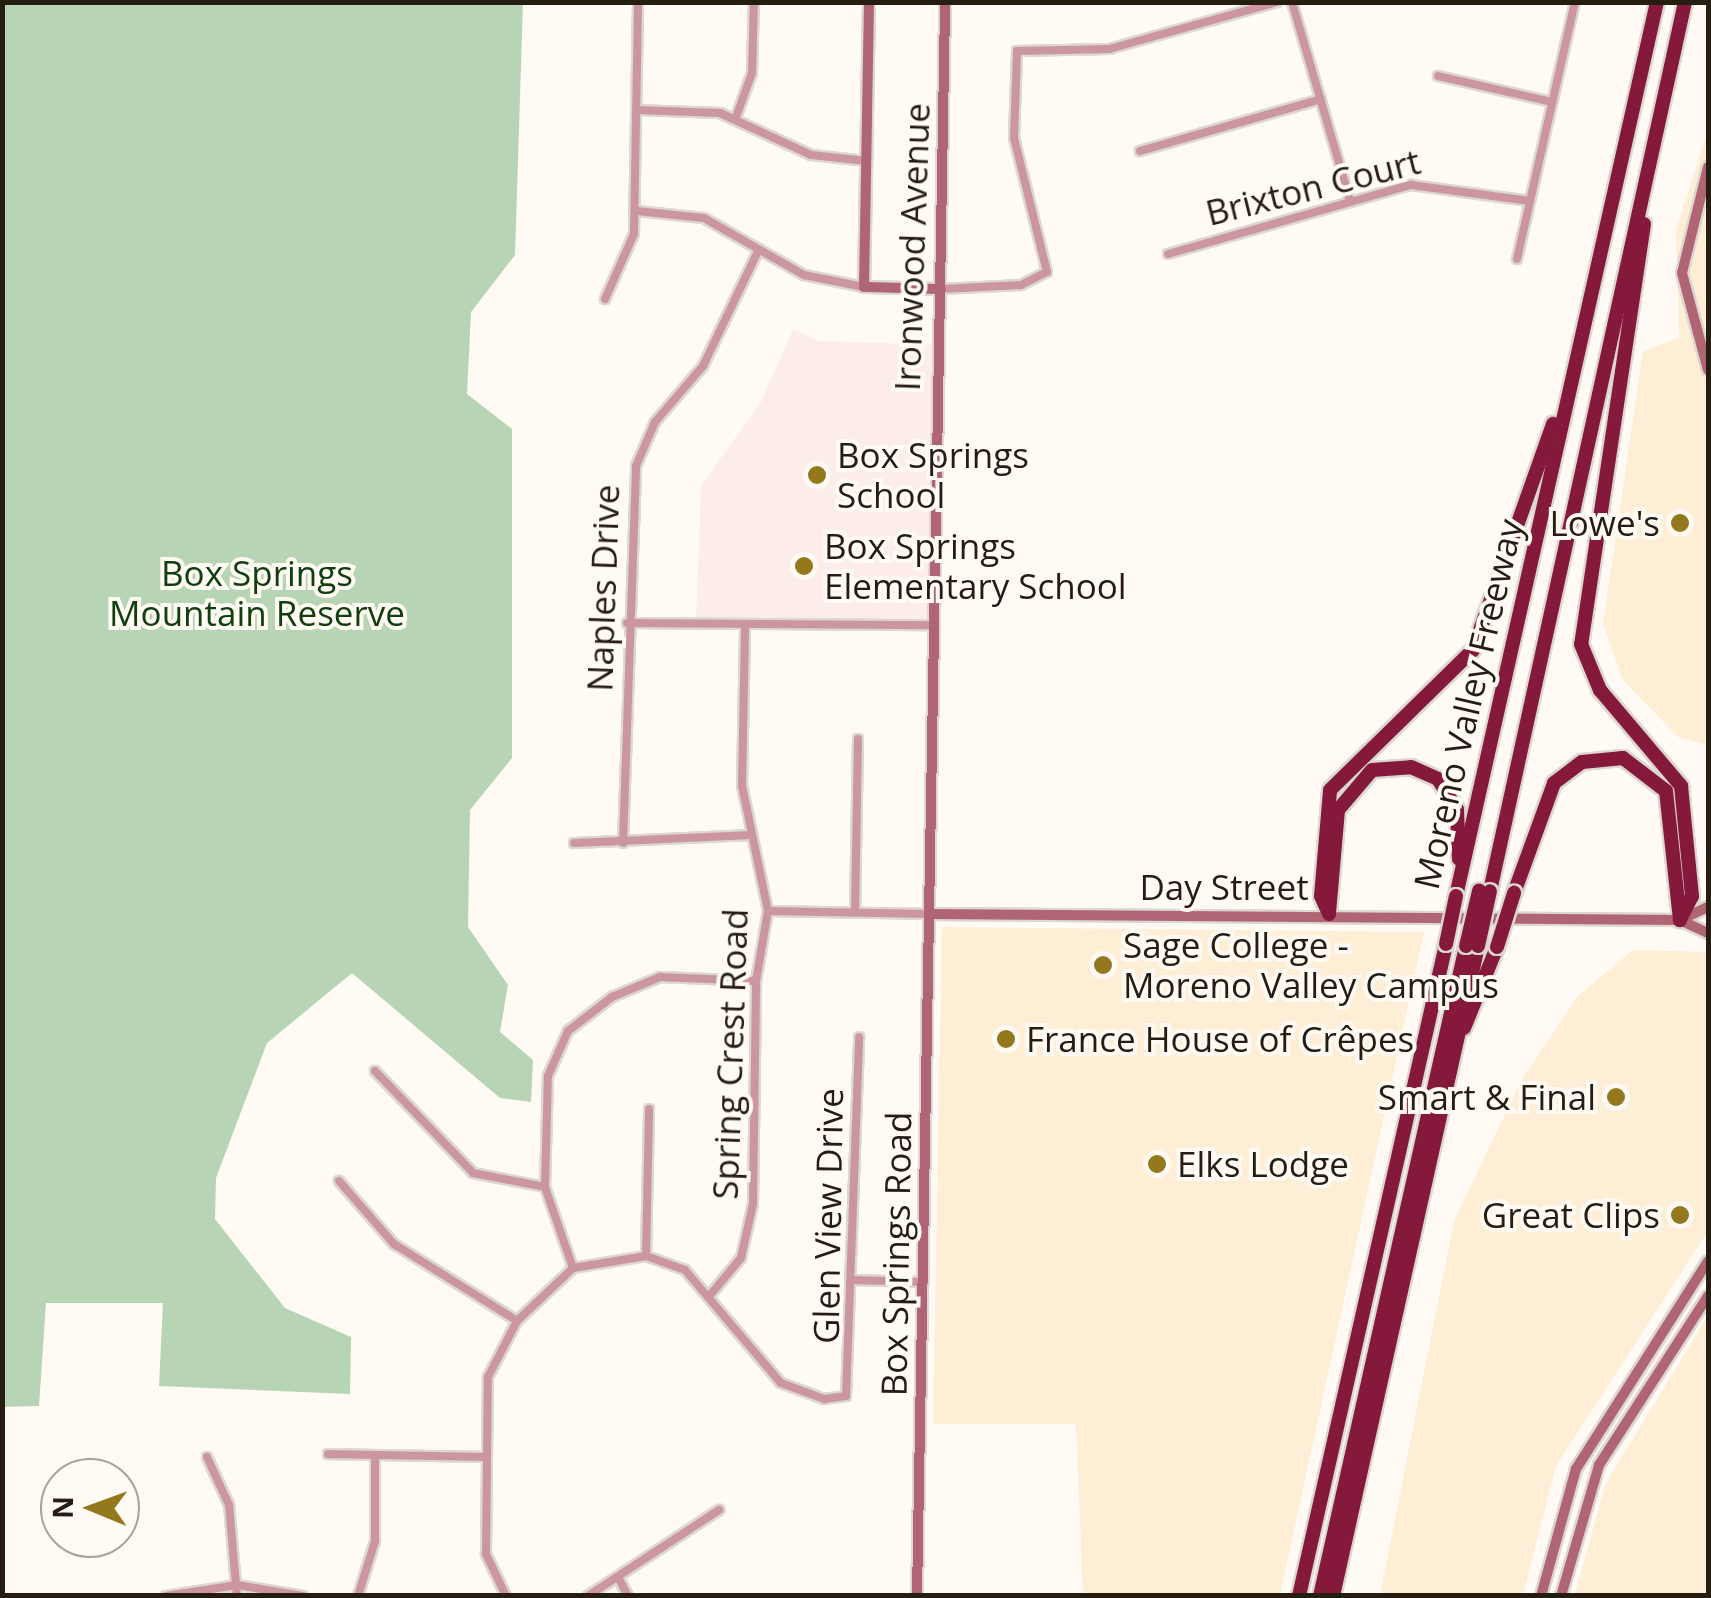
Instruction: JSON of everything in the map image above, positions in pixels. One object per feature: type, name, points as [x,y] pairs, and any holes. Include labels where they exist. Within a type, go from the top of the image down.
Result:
[{"type":"highway","name":"Moreno Valley Freeway","points":[[1300,1596],[1658,2]]},
{"type":"highway","name":"Moreno Valley Freeway","points":[[1335,1593],[1458,1037],[1472,946],[1685,2]]},
{"type":"highway","points":[[1662,106],[1580,626],[1600,690],[1667,761],[1686,799],[1692,896],[1680,920]]},
{"type":"highway","points":[[1329,914],[1321,896],[1330,790],[1448,680],[1485,629],[1594,274]]},
{"type":"highway","points":[[1458,1037],[1497,948],[1554,783],[1582,762],[1623,758],[1666,791],[1680,920]]},
{"type":"highway","points":[[1329,914],[1338,810],[1360,776],[1389,765],[1429,773],[1451,796],[1457,892]]},
{"type":"highway","points":[[1320,1596],[1472,946]]},
{"type":"main road","points":[[869,2],[864,287],[941,289]]},
{"type":"main road","name":"Ironwood Avenue","points":[[930,914],[930,625],[945,2]]},
{"type":"main road","points":[[1708,167],[1682,268],[1689,324],[1708,370]]},
{"type":"main road","name":"Day Street","points":[[1680,920],[1708,907]]},
{"type":"main road","name":"Day Street","points":[[930,914],[1329,914],[1680,920],[1708,933]]},
{"type":"main road","name":"Box Springs Road","points":[[917,1596],[930,914]]},
{"type":"main road","points":[[1541,1596],[1576,1469],[1708,1261]]},
{"type":"main road","points":[[1698,1279],[1708,1287]]},
{"type":"main road","points":[[1561,1596],[1599,1465],[1708,1296]]},
{"type":"street","points":[[605,299],[629,256],[636,210],[638,2]]},
{"type":"street","points":[[736,117],[752,73],[754,2]]},
{"type":"street","points":[[941,289],[1022,285],[1047,272],[1014,138],[1017,52],[1120,47],[1277,2]]},
{"type":"street","points":[[1292,2],[1350,200]]},
{"type":"street","points":[[1516,258],[1575,2]]},
{"type":"street","points":[[1438,76],[1552,102]]},
{"type":"street","points":[[1140,151],[1321,99]]},
{"type":"street","points":[[636,110],[736,117],[811,155],[866,161]]},
{"type":"street","name":"Brixton Court","points":[[1168,254],[1350,200],[1435,182],[1530,201]]},
{"type":"street","points":[[636,210],[704,218],[819,281],[864,287]]},
{"type":"street","name":"Naples Drive","points":[[622,843],[632,487],[644,444],[703,366],[758,251]]},
{"type":"street","points":[[627,623],[930,625]]},
{"type":"street","name":"Spring Crest Road","points":[[712,1294],[749,1234],[756,981],[768,911],[748,835],[745,624]]},
{"type":"street","points":[[855,912],[858,739]]},
{"type":"street","points":[[574,843],[748,835]]},
{"type":"street","name":"Day Street","points":[[768,911],[930,914]]},
{"type":"street","points":[[572,1268],[544,1187],[548,1076],[586,1013],[660,978],[756,981]]},
{"type":"street","name":"Glen View Drive","points":[[712,1294],[781,1383],[824,1399],[846,1396],[859,1037]]},
{"type":"street","points":[[376,1071],[473,1173],[544,1187]]},
{"type":"street","points":[[646,1256],[648,1109]]},
{"type":"street","points":[[339,1182],[394,1244],[517,1321]]},
{"type":"street","points":[[506,1596],[486,1554],[484,1456],[488,1377],[517,1321],[572,1268],[646,1256],[685,1270],[712,1294]]},
{"type":"street","points":[[851,1280],[924,1282]]},
{"type":"street","points":[[328,1454],[484,1456]]},
{"type":"street","points":[[358,1596],[374,1541],[375,1456]]},
{"type":"street","points":[[207,1457],[229,1504],[237,1590]]},
{"type":"street","points":[[588,1596],[719,1510]]},
{"type":"street","points":[[618,1576],[628,1596]]},
{"type":"street","points":[[166,1596],[237,1590],[303,1596]]},
{"type":"shaded area","points":[[1708,131],[1708,745],[1678,737],[1623,680],[1603,624],[1643,351],[1679,338],[1676,230]]},
{"type":"shaded area","name":"Box Springs School","points":[[793,329],[818,341],[938,345],[928,624],[696,622],[701,486],[761,402]]},
{"type":"shaded area","points":[[942,927],[1424,932],[1280,1595],[1083,1595],[1076,1424],[933,1424]]},
{"type":"shaded area","points":[[1633,950],[1708,952],[1708,1231],[1556,1466],[1523,1595],[1380,1595],[1454,1221],[1522,1079],[1578,996]]},
{"type":"shaded area","points":[[1708,1315],[1708,1595],[1575,1595],[1605,1485]]},
{"type":"green space","name":"Box Springs Mountain Reserve","points":[[2,3],[523,3],[515,255],[471,312],[467,394],[512,429],[512,758],[470,810],[468,927],[508,985],[500,1032],[533,1060],[531,1102],[500,1098],[352,973],[267,1043],[216,1178],[215,1219],[285,1308],[351,1337],[350,1394],[159,1386],[163,1303],[46,1303],[39,1406],[3,1407]]},
{"type":"place","name":"Box Springs School","points":[[817,475]]},
{"type":"place","name":"Lowe's","points":[[1680,523]]},
{"type":"place","name":"Box Springs Elementary School","points":[[804,566]]},
{"type":"place","name":"Sage College - Moreno Valley Campus","points":[[1103,965]]},
{"type":"place","name":"France House of Crêpes","points":[[1006,1039]]},
{"type":"place","name":"Smart & Final","points":[[1616,1097]]},
{"type":"place","name":"Elks Lodge","points":[[1157,1164]]},
{"type":"place","name":"Great Clips","points":[[1680,1215]]}]
